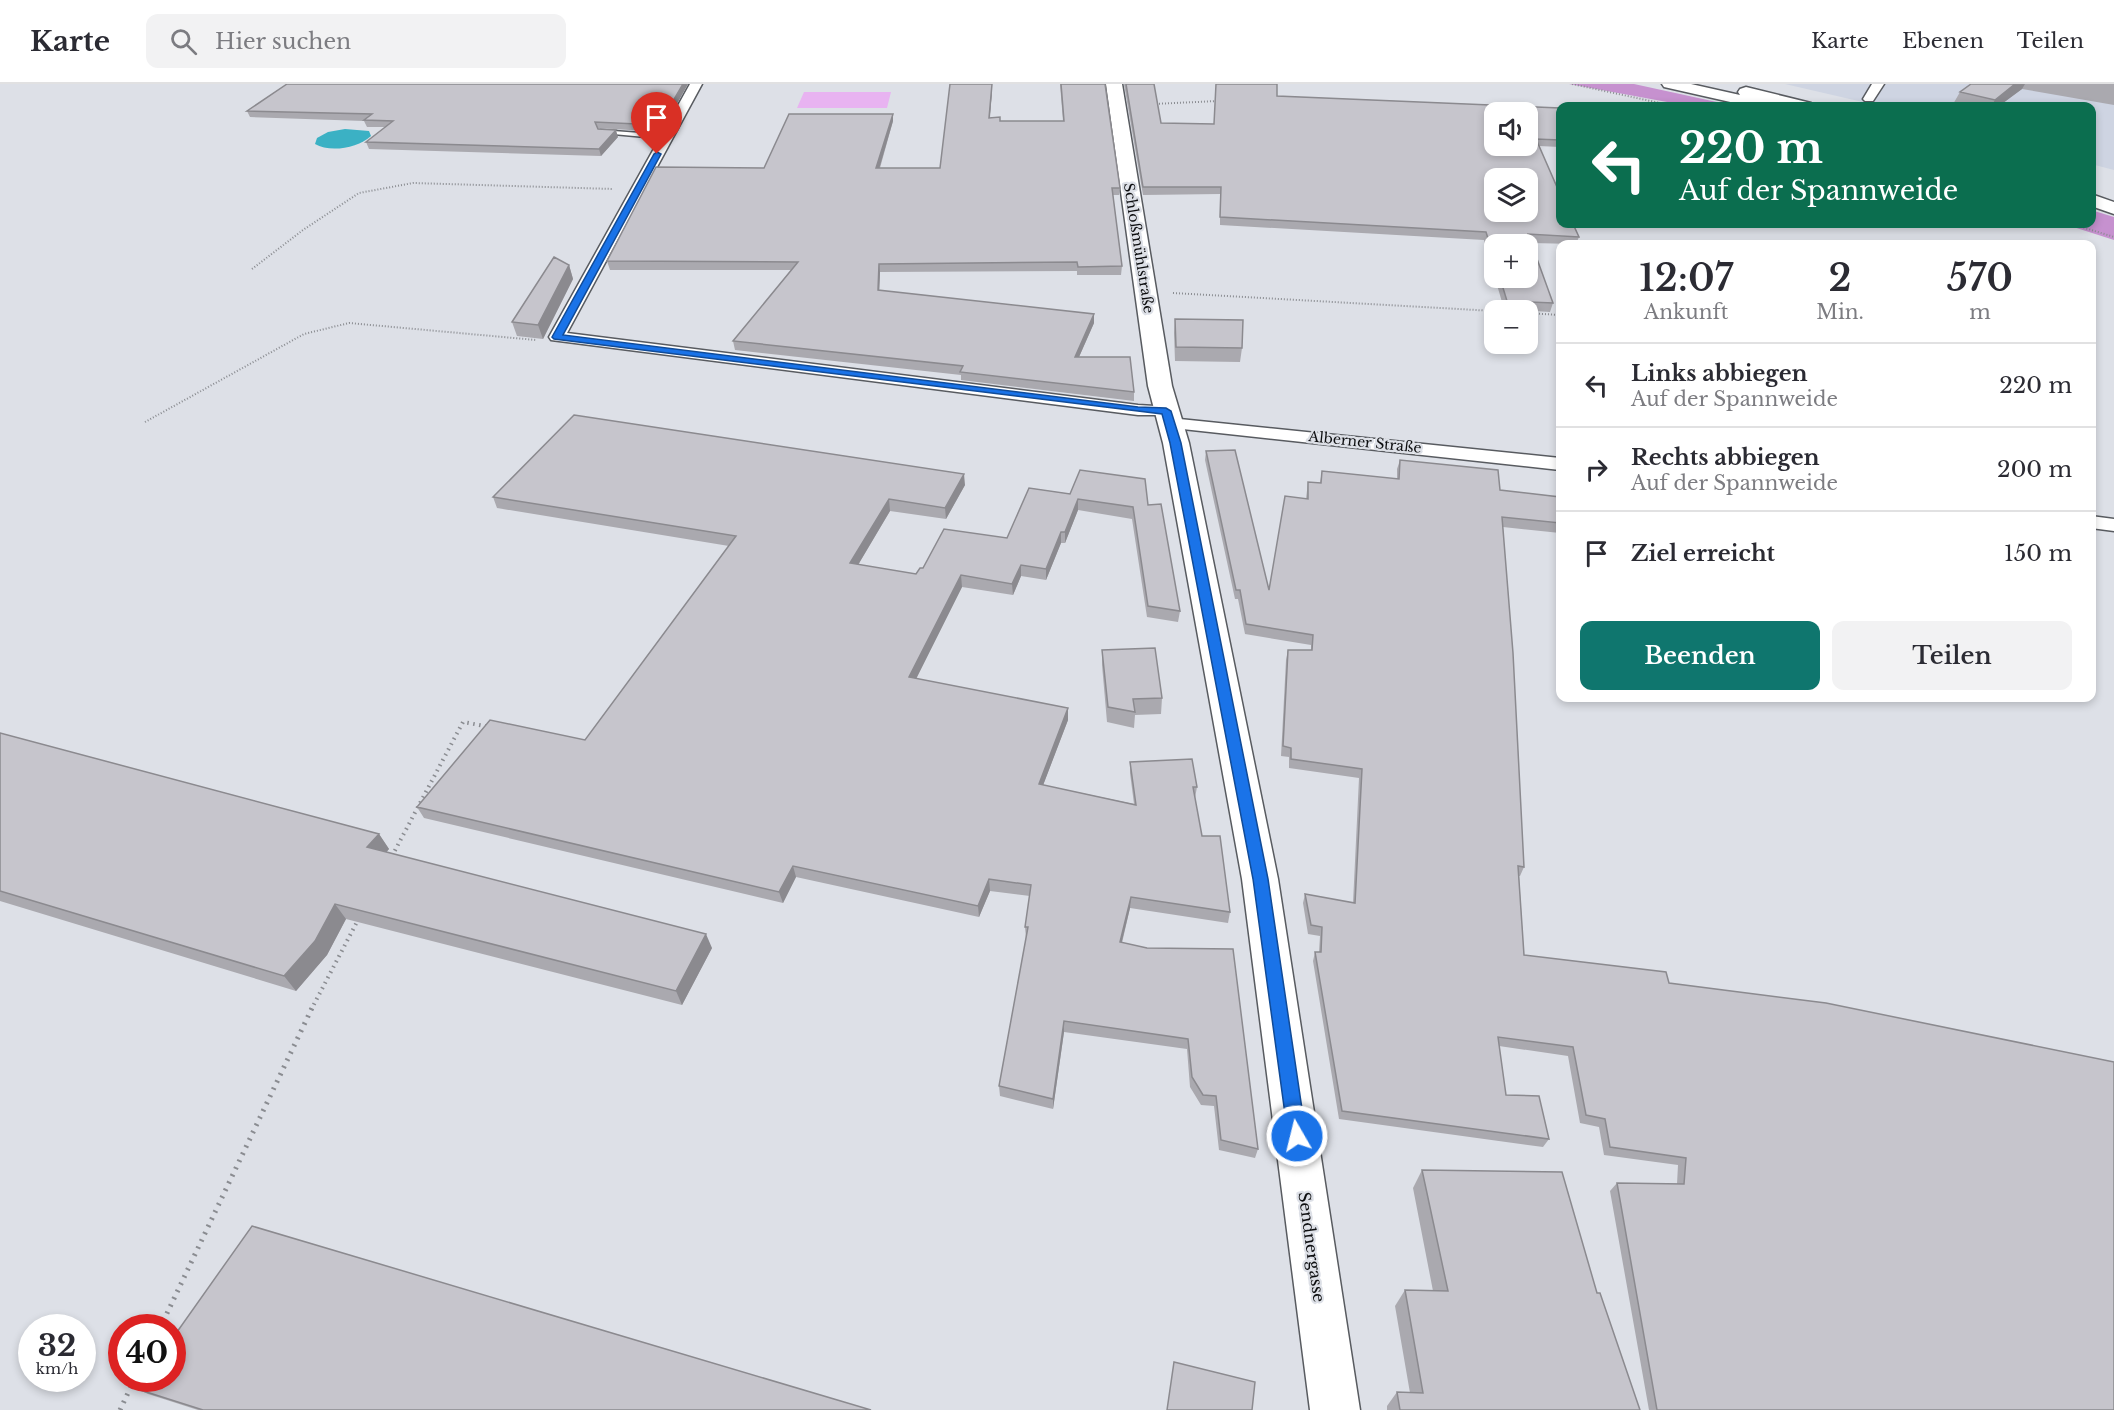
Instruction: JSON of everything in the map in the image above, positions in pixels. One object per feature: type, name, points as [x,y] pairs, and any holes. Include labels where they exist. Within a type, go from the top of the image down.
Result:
[{"type":"main road","name":"Schloßmühlstraße","points":[[1114,84],[1160,386],[1168,417]]},
{"type":"main road","points":[[1670,84],[1749,102]]},
{"type":"main road","points":[[1711,84],[1788,102]]},
{"type":"main road","points":[[2096,190],[2114,195]]},
{"type":"main road","points":[[2096,202],[2114,208]]},
{"type":"main road","name":"Sendnergasse","points":[[1168,417],[1260,879],[1335,1410]]},
{"type":"street","points":[[557,337],[696,84]]},
{"type":"street","points":[[1869,99],[1878,84]]},
{"type":"street","name":"Alberner Straße","points":[[557,337],[1138,410],[1222,427],[1556,464]]},
{"type":"street","points":[[2096,523],[2114,525]]},
{"type":"lane","points":[[600,131],[667,137]]},
{"type":"path","points":[[1572,84],[1655,102]]},
{"type":"path","points":[[1117,106],[1224,101]]},
{"type":"path","points":[[252,269],[303,230],[359,193],[413,183],[638,190]]},
{"type":"path","points":[[2085,228],[2114,237]]},
{"type":"path","points":[[1145,291],[1484,310]]},
{"type":"path","points":[[1538,314],[1556,315]]},
{"type":"path","points":[[144,422],[304,334],[349,323],[552,341],[557,337]]},
{"type":"path","points":[[392,857],[463,722],[498,729]]},
{"type":"path","points":[[167,1314],[309,1013],[364,909]]},
{"type":"path","points":[[120,1410],[128,1392]]},
{"type":"shaded area","points":[[1569,84],[1634,84],[1717,102],[1667,102]]},
{"type":"shaded area","points":[[1785,84],[2114,84],[2114,170],[2096,165],[2096,102],[1863,102]]},
{"type":"shaded area","points":[[804,92],[891,92],[887,108],[797,108]]},
{"type":"shaded area","points":[[2096,212],[2114,217],[2114,240],[2076,228],[2096,228]]},
{"type":"water","points":[[345,129],[369,131],[371,136],[359,144],[344,148],[328,148],[315,144],[317,138],[328,132]]},
{"type":"building","points":[[287,84],[683,84],[659,125],[595,122],[598,129],[616,130],[599,149],[366,142],[393,121],[364,120],[372,114],[247,111]]},
{"type":"building","points":[[950,84],[992,84],[989,118],[1000,117],[1000,121],[1064,121],[1061,84],[1105,84],[1120,188],[1112,188],[1122,266],[1078,267],[1077,262],[879,264],[878,290],[1094,314],[1075,357],[1130,357],[1134,392],[960,372],[963,366],[733,341],[798,262],[607,261],[656,167],[764,168],[789,114],[893,114],[876,168],[940,168]]},
{"type":"building","points":[[1126,84],[1154,84],[1161,123],[1214,124],[1216,84],[1277,84],[1277,96],[1484,105],[1484,156],[1538,156],[1538,144],[1556,185],[1556,228],[1575,228],[1579,237],[1487,234],[1486,232],[1220,217],[1221,187],[1143,187]]},
{"type":"building","points":[[1971,84],[2015,84],[1995,100],[1960,92]]},
{"type":"building","points":[[1538,107],[1556,108],[1556,140],[1538,139]]},
{"type":"building","points":[[554,257],[569,265],[538,325],[512,322]]},
{"type":"building","points":[[1538,262],[1553,303],[1538,302],[1538,300],[1507,300],[1503,288],[1538,288]]},
{"type":"building","points":[[1175,319],[1243,320],[1242,348],[1176,347]]},
{"type":"building","points":[[574,415],[964,474],[945,508],[889,499],[850,563],[916,574],[920,568],[923,568],[944,529],[1007,538],[1029,488],[1070,494],[1080,470],[1145,479],[1148,505],[1161,504],[1180,611],[1148,606],[1133,507],[1078,499],[1065,532],[1061,532],[1046,569],[1021,565],[1012,584],[961,575],[909,677],[1068,708],[1039,784],[1136,805],[1130,762],[1192,759],[1197,787],[1193,787],[1202,836],[1220,836],[1230,912],[1131,897],[1120,942],[1147,948],[1233,949],[1258,1149],[1221,1140],[1216,1096],[1203,1095],[1192,1077],[1188,1039],[1064,1021],[1053,1099],[999,1086],[1028,927],[1025,927],[1031,885],[989,879],[978,906],[793,866],[779,892],[417,807],[490,720],[585,740],[736,536],[493,497]]},
{"type":"building","points":[[1235,450],[1269,590],[1285,496],[1308,499],[1308,482],[1321,483],[1322,471],[1399,479],[1400,460],[1498,470],[1500,490],[1556,497],[1556,523],[1502,517],[1513,653],[1524,867],[1518,866],[1524,955],[1666,972],[1669,983],[1826,1003],[2114,1062],[2114,1410],[1657,1410],[1617,1183],[1684,1184],[1686,1158],[1610,1147],[1605,1119],[1586,1115],[1573,1047],[1498,1037],[1506,1095],[1539,1096],[1549,1139],[1342,1111],[1315,952],[1321,952],[1322,927],[1311,925],[1305,894],[1355,903],[1362,769],[1291,759],[1291,748],[1283,746],[1288,650],[1312,650],[1313,635],[1246,624],[1240,590],[1236,590],[1206,451]]},
{"type":"building","points":[[1155,648],[1162,698],[1133,699],[1135,712],[1108,707],[1102,650]]},
{"type":"building","points":[[0,733],[379,834],[367,847],[706,934],[676,991],[335,904],[315,941],[284,976],[0,891]]},
{"type":"building","points":[[1422,1170],[1562,1172],[1597,1293],[1600,1293],[1640,1410],[1400,1410],[1397,1392],[1423,1393],[1405,1290],[1448,1291]]},
{"type":"building","points":[[252,1226],[871,1410],[203,1410],[146,1392],[186,1392],[186,1319]]},
{"type":"building","points":[[1174,1362],[1255,1382],[1252,1410],[1167,1410]]},
{"type":"route","points":[[657,154],[557,337],[1138,410],[1166,411],[1176,443],[1260,879],[1297,1136]]}]
